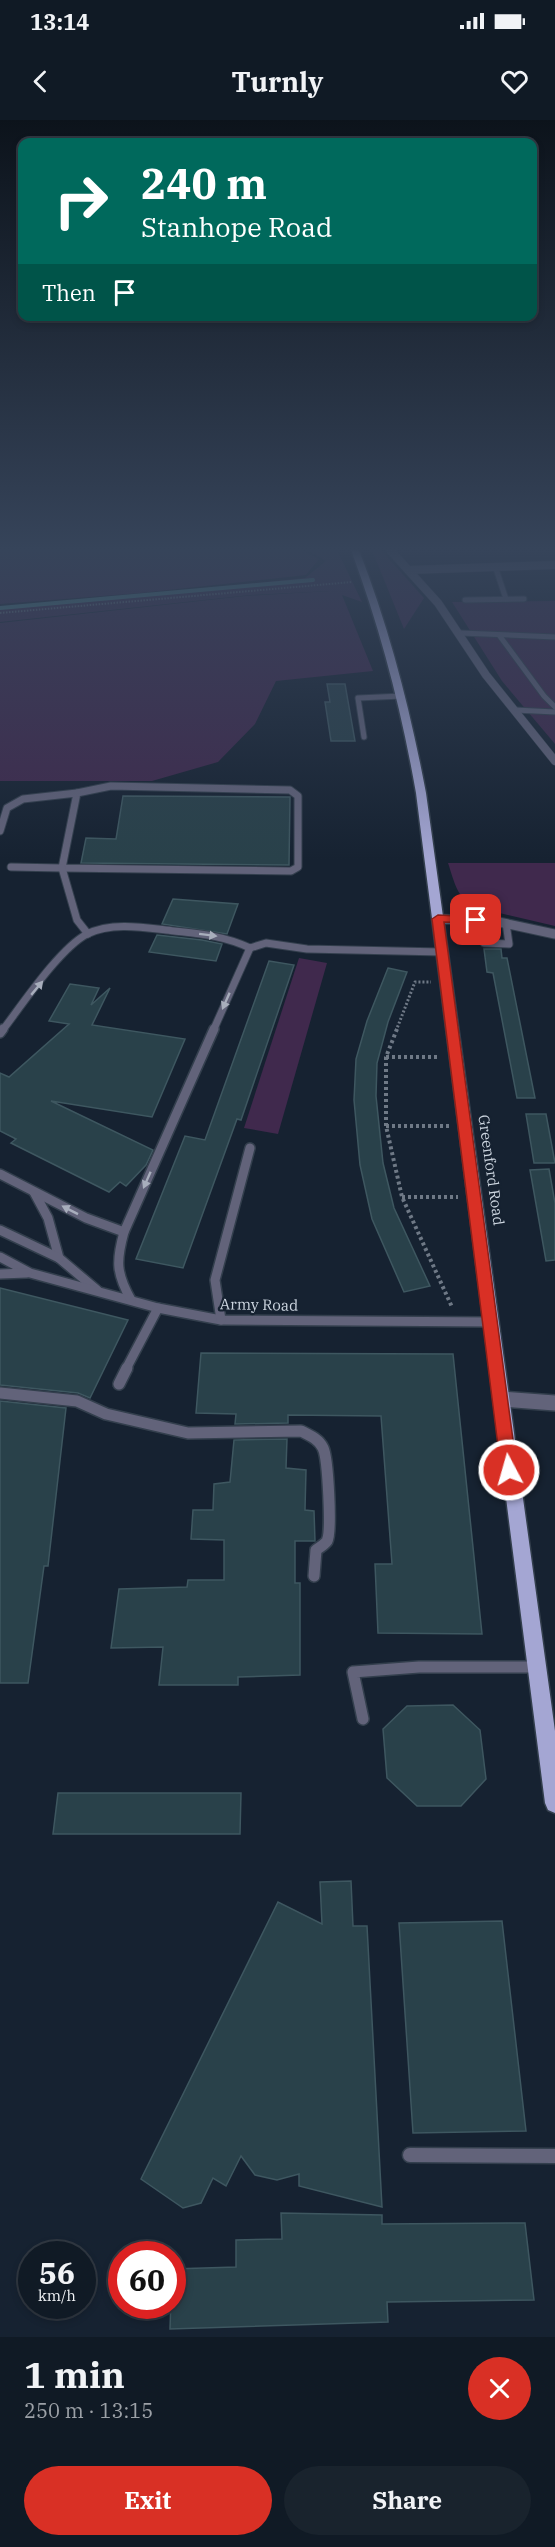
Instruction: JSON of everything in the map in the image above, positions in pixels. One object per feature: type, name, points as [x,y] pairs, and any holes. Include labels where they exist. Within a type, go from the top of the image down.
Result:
[{"type":"main road","name":"Greenford Road","points":[[391,653],[411,732],[438,919],[492,1322],[517,1540],[555,1803]]},
{"type":"street","points":[[473,653],[486,675],[555,761]]},
{"type":"street","points":[[438,919],[506,922],[555,934]]},
{"type":"street","points":[[501,1399],[555,1402]]},
{"type":"lane","points":[[513,653],[544,696],[555,706]]},
{"type":"lane","points":[[364,737],[358,698],[402,696]]},
{"type":"lane","points":[[515,710],[555,712]]},
{"type":"lane","points":[[0,831],[7,808],[22,799],[77,794],[88,789],[111,786],[290,790],[298,796],[298,867],[291,871],[11,867]]},
{"type":"lane","points":[[77,794],[62,869],[77,920],[88,934]]},
{"type":"lane","points":[[484,943],[509,944],[506,922]]},
{"type":"lane","points":[[0,1033],[72,946],[88,934],[117,928],[141,927],[231,938],[250,948],[266,943],[307,949],[442,952]]},
{"type":"lane","points":[[131,1300],[119,1279],[116,1262],[124,1232],[250,948]]},
{"type":"lane","points":[[221,1320],[215,1280],[250,1148]]},
{"type":"lane","points":[[0,1174],[86,1218],[124,1232]]},
{"type":"lane","points":[[33,1191],[48,1218],[59,1258]]},
{"type":"lane","points":[[0,1230],[59,1258],[99,1291]]},
{"type":"lane","name":"Army Road","points":[[0,1257],[30,1273],[158,1308],[221,1320],[492,1322]]},
{"type":"lane","points":[[0,1274],[30,1273]]},
{"type":"lane","points":[[119,1384],[158,1308]]},
{"type":"lane","points":[[0,1393],[77,1401],[106,1414],[188,1433],[301,1431],[312,1437],[323,1448],[329,1532],[327,1541],[316,1550],[314,1576]]},
{"type":"lane","points":[[363,1719],[354,1672],[419,1667],[536,1667]]},
{"type":"lane","points":[[410,2155],[555,2156]]},
{"type":"path","points":[[446,982],[415,982],[386,1057],[386,1126],[402,1197],[459,1321]]},
{"type":"path","points":[[386,1057],[456,1057]]},
{"type":"path","points":[[386,1126],[465,1126]]},
{"type":"path","points":[[402,1197],[475,1197]]},
{"type":"shaded area","points":[[0,653],[366,653],[373,671],[276,681],[255,724],[218,762],[152,781],[0,781]]},
{"type":"shaded area","points":[[485,653],[555,653],[555,744],[502,681]]},
{"type":"shaded area","points":[[448,863],[555,863],[555,926],[474,907],[460,894]]},
{"type":"shaded area","points":[[299,958],[327,963],[278,1134],[244,1128]]},
{"type":"building","points":[[327,684],[345,684],[355,741],[331,741],[325,702],[330,702]]},
{"type":"building","points":[[123,796],[290,797],[289,865],[81,863],[86,838],[116,839]]},
{"type":"building","points":[[173,899],[238,904],[227,934],[162,924]]},
{"type":"building","points":[[157,935],[222,944],[216,961],[149,952]]},
{"type":"building","points":[[484,949],[501,949],[502,958],[507,958],[535,1098],[517,1098],[493,973],[487,972]]},
{"type":"building","points":[[269,961],[294,965],[241,1120],[237,1119],[183,1268],[136,1259],[185,1136],[205,1140]]},
{"type":"building","points":[[388,968],[407,972],[388,1022],[377,1063],[376,1096],[383,1163],[394,1208],[430,1286],[404,1292],[372,1219],[360,1165],[354,1100],[356,1059],[367,1021]]},
{"type":"building","points":[[70,984],[99,988],[91,1005],[110,988],[92,1025],[185,1039],[152,1117],[51,1101],[153,1150],[146,1165],[126,1186],[120,1182],[109,1192],[11,1143],[16,1139],[0,1131],[0,1073],[9,1077],[69,1024],[49,1021]]},
{"type":"building","points":[[526,1114],[546,1114],[555,1163],[534,1163]]},
{"type":"building","points":[[549,1169],[555,1203],[555,1260],[546,1261],[530,1170]]},
{"type":"building","points":[[0,1288],[128,1320],[90,1398],[78,1393],[0,1385]]},
{"type":"building","points":[[201,1353],[453,1354],[482,1634],[378,1633],[375,1564],[392,1564],[381,1416],[288,1415],[288,1423],[235,1424],[236,1414],[196,1413]]},
{"type":"building","points":[[0,1401],[66,1408],[48,1566],[44,1566],[28,1683],[0,1683]]},
{"type":"building","points":[[287,1439],[286,1468],[306,1470],[305,1510],[314,1511],[315,1541],[295,1541],[295,1583],[300,1583],[300,1675],[238,1677],[238,1685],[159,1685],[163,1647],[111,1648],[119,1589],[187,1587],[188,1580],[224,1580],[224,1540],[191,1539],[193,1510],[213,1510],[214,1484],[230,1482],[234,1440]]},
{"type":"building","points":[[453,1705],[480,1730],[486,1779],[461,1806],[417,1806],[387,1778],[383,1729],[407,1706]]},
{"type":"building","points":[[58,1793],[241,1793],[240,1834],[53,1834]]},
{"type":"building","points":[[351,1881],[353,1926],[367,1926],[382,2207],[299,2186],[299,2174],[277,2180],[255,2175],[241,2156],[226,2186],[213,2178],[201,2203],[183,2208],[141,2179],[278,1902],[322,1924],[320,1882]]},
{"type":"building","points":[[502,1921],[526,2131],[413,2133],[399,1923]]},
{"type":"building","points":[[281,2213],[382,2215],[382,2224],[525,2223],[534,2300],[387,2302],[388,2322],[170,2329],[170,2319],[186,2319],[186,2269],[236,2267],[236,2240],[282,2239]]},
{"type":"route","points":[[476,920],[438,919],[492,1322],[509,1470]]}]
